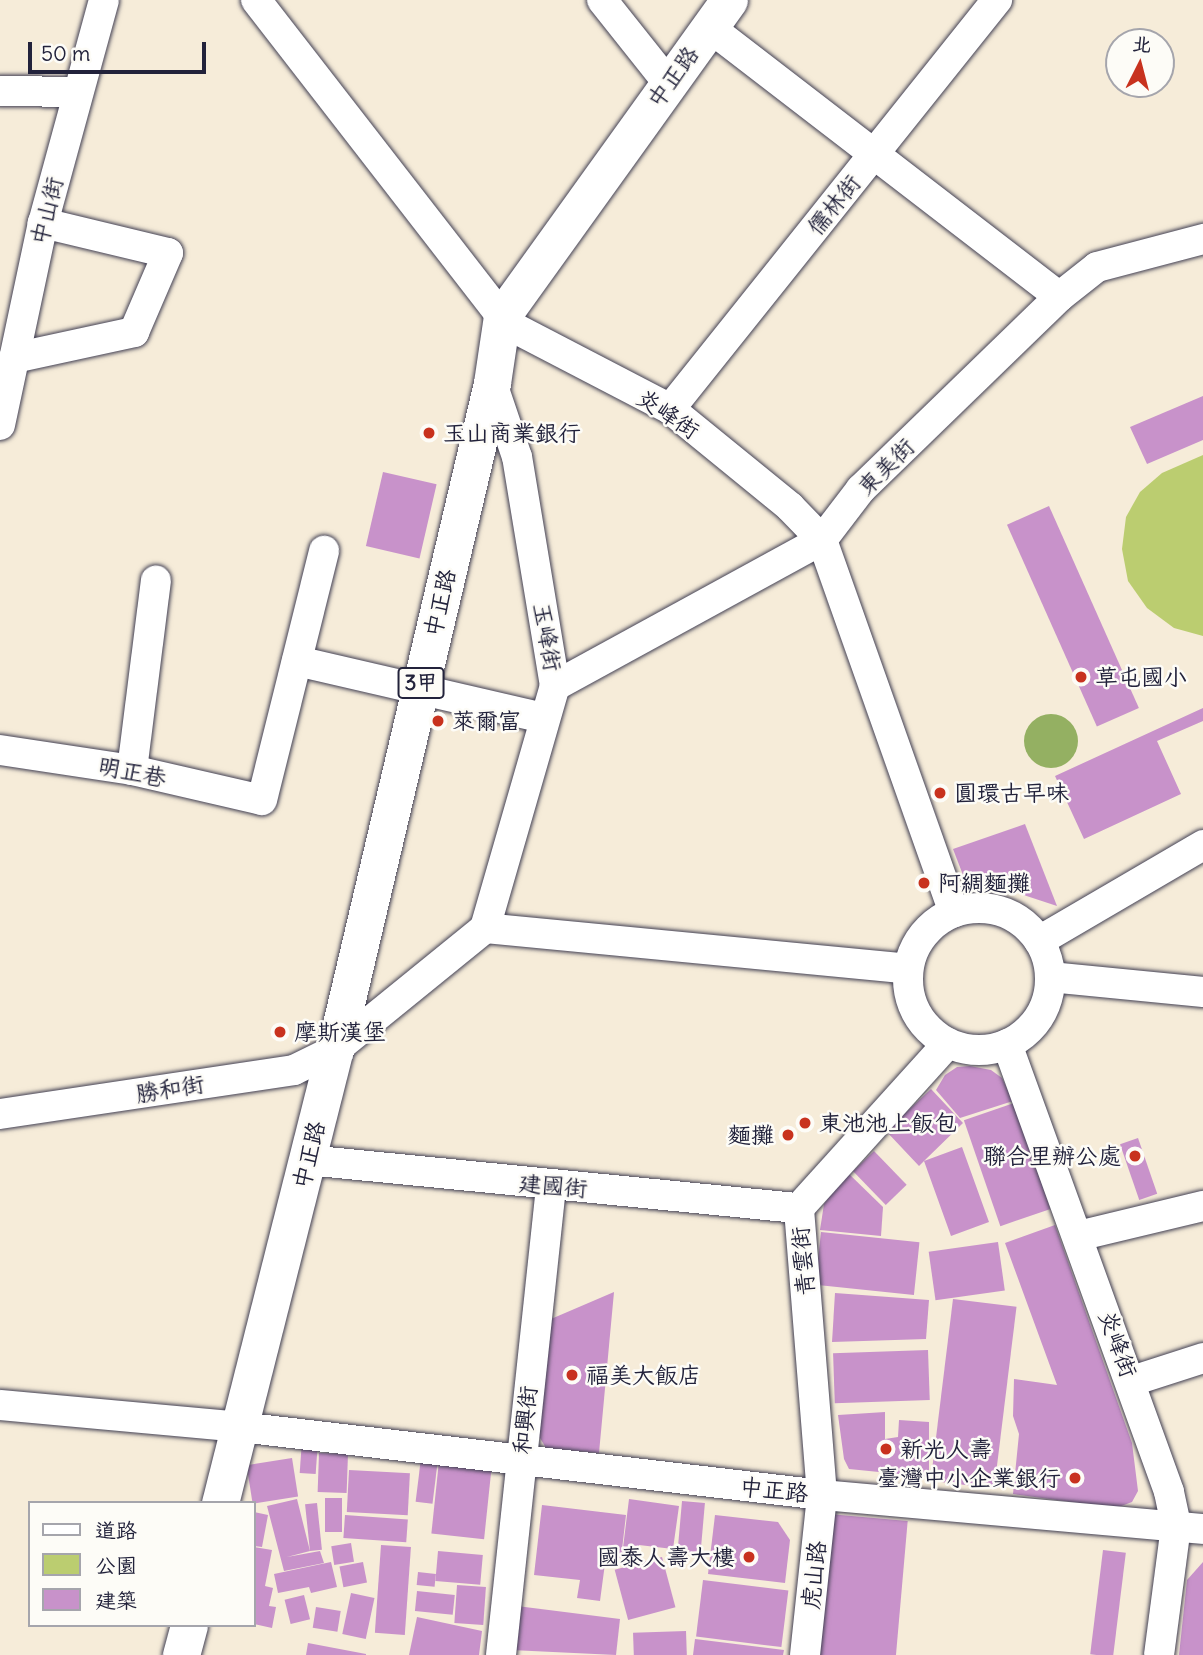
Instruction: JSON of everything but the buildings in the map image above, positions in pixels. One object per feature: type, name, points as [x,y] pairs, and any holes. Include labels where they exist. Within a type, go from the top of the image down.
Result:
[{"type":"main road","name":"中正路","points":[[240,1427],[335,1050],[492,383],[502,316],[719,14]]},
{"type":"main road","name":"3甲","points":[[221,1501],[240,1427]]},
{"type":"main road","points":[[181,1655],[188,1627]]},
{"type":"street","name":"中山街","points":[[2,411],[43,223],[104,0]]},
{"type":"street","name":"炎峰街","points":[[257,0],[506,324],[670,409],[790,507],[822,540],[954,912]]},
{"type":"street","points":[[602,0],[668,83]]},
{"type":"street","name":"儒林街","points":[[670,409],[997,0]]},
{"type":"street","points":[[719,14],[876,152],[1059,297]]},
{"type":"street","points":[[0,91],[78,92]]},
{"type":"street","points":[[14,358],[134,332],[168,253],[43,223]]},
{"type":"street","name":"東美街","points":[[555,686],[822,540],[861,489],[1059,297],[1097,267],[1203,239]]},
{"type":"street","name":"玉峰街","points":[[485,928],[542,718],[555,686],[517,457],[492,383]]},
{"type":"street","points":[[324,551],[296,661],[542,718]]},
{"type":"street","points":[[132,770],[156,582]]},
{"type":"street","name":"明正巷","points":[[0,750],[132,770],[262,800],[296,661]]},
{"type":"street","points":[[1039,941],[1203,845]]},
{"type":"street","points":[[978,908],[1002,911],[1023,923],[1039,941],[1050,977],[1039,1017],[1007,1044],[977,1049],[948,1042],[916,1012],[908,969],[923,934],[954,912],[978,908]]},
{"type":"street","points":[[335,1050],[485,928],[908,969]]},
{"type":"street","points":[[1050,977],[1203,992]]},
{"type":"street","name":"青雲街","points":[[822,1495],[799,1208],[948,1042]]},
{"type":"street","name":"炎峰街","points":[[1007,1044],[1132,1381],[1169,1492],[1189,1528],[1159,1655]]},
{"type":"street","name":"勝和街","points":[[0,1114],[293,1070],[335,1050]]},
{"type":"street","name":"建國街","points":[[307,1160],[551,1186],[799,1208]]},
{"type":"street","name":"和興街","points":[[500,1655],[551,1186]]},
{"type":"street","points":[[1079,1236],[1203,1206]]},
{"type":"street","points":[[1132,1381],[1203,1358]]},
{"type":"street","points":[[0,1405],[240,1427]]},
{"type":"street","name":"中正路","points":[[240,1427],[521,1462],[822,1495],[1189,1528]]},
{"type":"street","name":"虎山路","points":[[805,1655],[822,1495]]},
{"type":"green space","points":[[1203,455],[1203,636],[1174,628],[1147,608],[1128,581],[1122,549],[1126,517],[1140,492],[1162,473]]},
{"type":"green space","points":[[1051,714],[1070,722],[1078,741],[1070,760],[1051,768],[1032,760],[1024,741],[1032,722]]},
{"type":"place","name":"玉山商業銀行","points":[[429,433]]},
{"type":"place","name":"草屯國小","points":[[1081,677]]},
{"type":"place","name":"萊爾富","points":[[438,721]]},
{"type":"place","name":"圓環古早味","points":[[940,793]]},
{"type":"place","name":"阿綢麵攤","points":[[924,883]]},
{"type":"place","name":"摩斯漢堡","points":[[280,1032]]},
{"type":"place","name":"東池池上飯包","points":[[805,1123]]},
{"type":"place","name":"麵攤","points":[[788,1135]]},
{"type":"place","name":"聯合里辦公處","points":[[1135,1156]]},
{"type":"place","name":"福美大飯店","points":[[572,1375]]},
{"type":"place","name":"新光人壽","points":[[886,1449]]},
{"type":"place","name":"臺灣中小企業銀行","points":[[1075,1478]]},
{"type":"place","name":"國泰人壽大樓","points":[[749,1557]]}]
